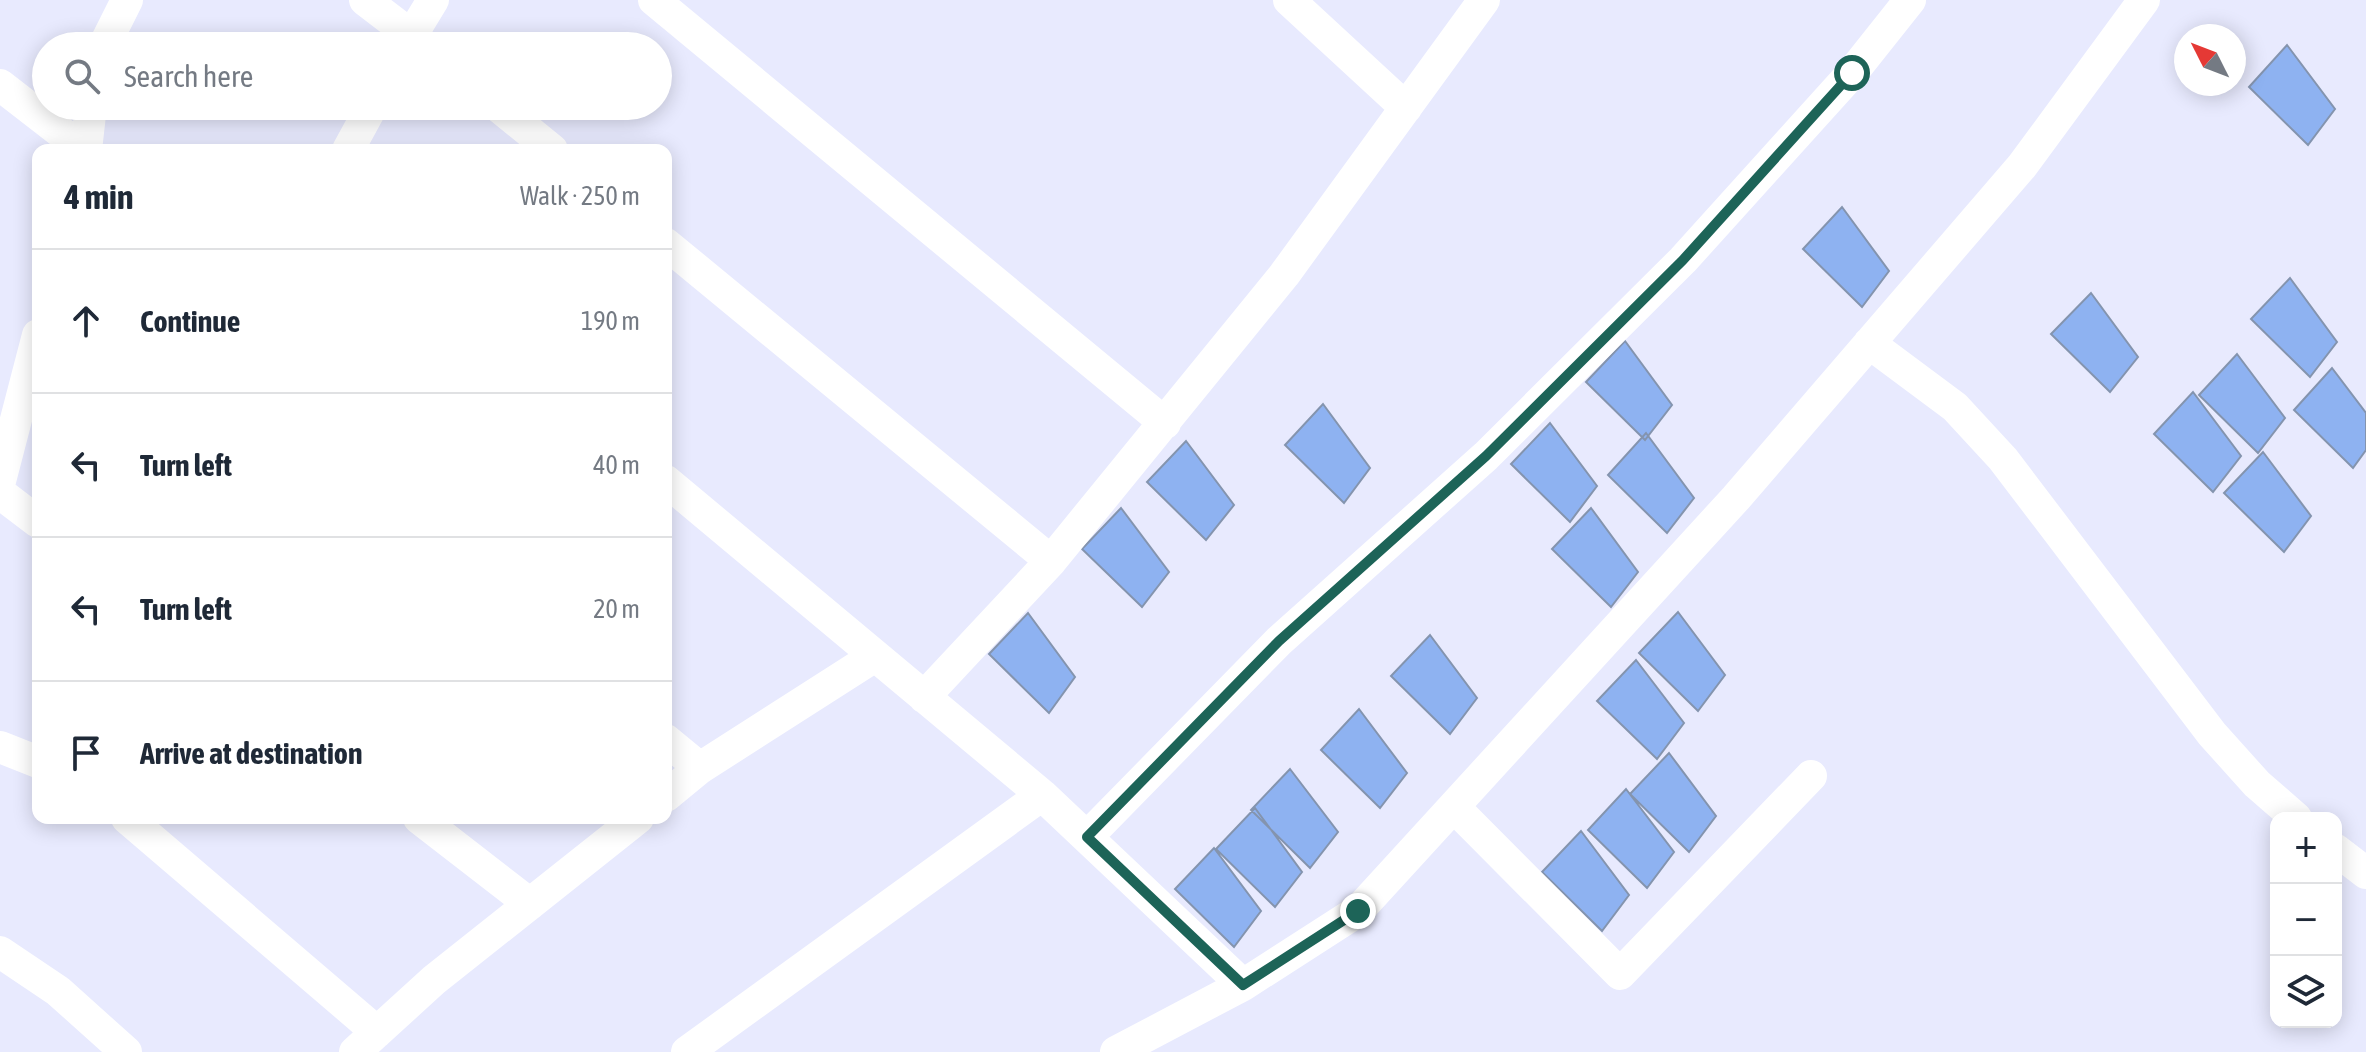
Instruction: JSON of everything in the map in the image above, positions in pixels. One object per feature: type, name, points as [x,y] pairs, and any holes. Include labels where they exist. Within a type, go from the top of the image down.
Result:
[{"type":"street","points":[[111,32],[127,0]]},
{"type":"street","points":[[365,0],[402,32]]},
{"type":"street","points":[[419,32],[433,0]]},
{"type":"street","points":[[654,0],[1165,423]]},
{"type":"street","points":[[1289,0],[1406,108]]},
{"type":"street","points":[[924,697],[1051,561],[1284,275],[1484,0]]},
{"type":"street","points":[[1087,837],[1279,641],[1486,456],[1683,260],[1852,73],[1910,0]]},
{"type":"street","points":[[1116,1052],[1243,985],[1358,911],[1736,498],[2022,166],[2144,0]]},
{"type":"street","points":[[0,85],[32,109]]},
{"type":"street","points":[[46,120],[77,144]]},
{"type":"street","points":[[86,144],[89,120]]},
{"type":"street","points":[[351,144],[364,120]]},
{"type":"street","points":[[515,120],[545,144]]},
{"type":"street","points":[[672,249],[1051,561]]},
{"type":"street","points":[[1869,343],[1955,407],[2003,459],[2212,734],[2257,784],[2289,812]]},
{"type":"street","points":[[0,481],[32,358]]},
{"type":"street","points":[[672,486],[1042,795],[1243,985]]},
{"type":"street","points":[[0,493],[32,517]]},
{"type":"street","points":[[672,791],[700,768],[875,656]]},
{"type":"street","points":[[672,745],[700,768]]},
{"type":"street","points":[[0,747],[32,760]]},
{"type":"street","points":[[1454,807],[1620,974],[1811,776]]},
{"type":"street","points":[[687,1052],[1042,795]]},
{"type":"street","points":[[133,824],[366,1042],[434,980],[630,824]]},
{"type":"street","points":[[427,824],[530,904]]},
{"type":"street","points":[[2342,855],[2366,873]]},
{"type":"street","points":[[0,952],[58,991],[126,1052]]},
{"type":"building","points":[[2287,45],[2335,109],[2308,145],[2249,87]]},
{"type":"building","points":[[1842,207],[1889,271],[1862,307],[1803,249]]},
{"type":"building","points":[[2290,278],[2337,342],[2310,377],[2251,319]]},
{"type":"building","points":[[2091,293],[2138,357],[2110,392],[2051,334]]},
{"type":"building","points":[[1625,341],[1672,405],[1645,440],[1586,382]]},
{"type":"building","points":[[2237,354],[2285,418],[2258,453],[2199,395]]},
{"type":"building","points":[[2332,368],[2366,413],[2366,450],[2353,468],[2294,410]]},
{"type":"building","points":[[2193,392],[2241,456],[2213,492],[2154,434]]},
{"type":"building","points":[[1323,404],[1370,468],[1344,503],[1285,445]]},
{"type":"building","points":[[1550,423],[1597,486],[1570,522],[1511,464]]},
{"type":"building","points":[[1646,433],[1694,498],[1667,533],[1608,475]]},
{"type":"building","points":[[1186,441],[1234,505],[1206,540],[1147,482]]},
{"type":"building","points":[[2263,452],[2311,516],[2284,552],[2224,493]]},
{"type":"building","points":[[1121,508],[1169,572],[1142,607],[1082,549]]},
{"type":"building","points":[[1591,508],[1638,572],[1611,607],[1552,549]]},
{"type":"building","points":[[1678,612],[1725,675],[1698,711],[1639,653]]},
{"type":"building","points":[[1028,613],[1075,677],[1049,713],[989,654]]},
{"type":"building","points":[[1430,635],[1477,698],[1450,734],[1391,676]]},
{"type":"building","points":[[1636,660],[1684,723],[1657,759],[1597,701]]},
{"type":"building","points":[[1359,709],[1407,773],[1380,808],[1321,750]]},
{"type":"building","points":[[1669,753],[1716,816],[1689,852],[1630,794]]},
{"type":"building","points":[[1290,769],[1338,832],[1310,868],[1251,810]]},
{"type":"building","points":[[1626,789],[1674,852],[1647,888],[1588,830]]},
{"type":"building","points":[[1255,808],[1302,872],[1275,907],[1216,849]]},
{"type":"building","points":[[1581,831],[1629,895],[1602,931],[1542,872]]},
{"type":"building","points":[[1214,848],[1261,911],[1234,947],[1175,889]]},
{"type":"route","points":[[1358,911],[1243,985],[1087,837],[1279,641],[1486,456],[1683,260],[1852,73]]}]
